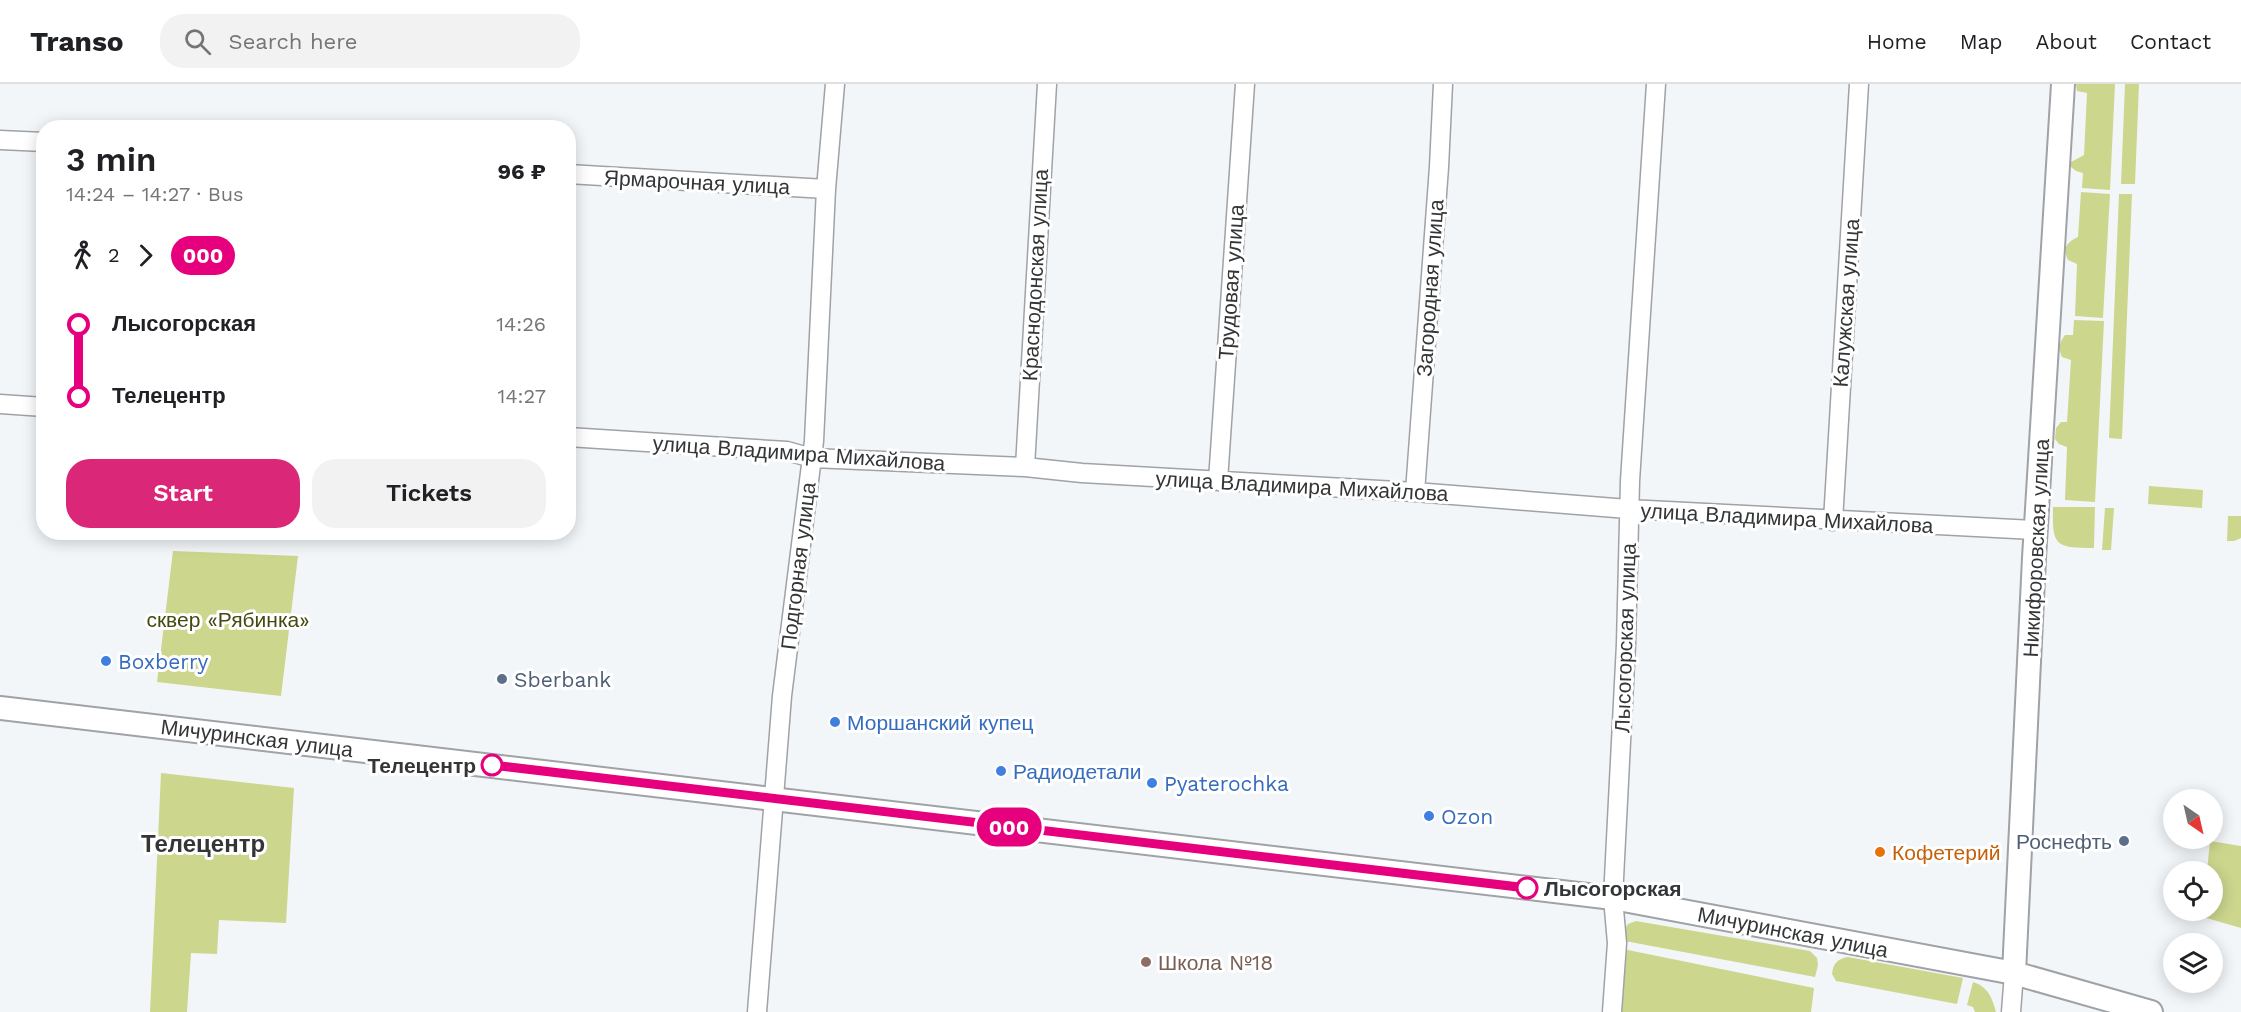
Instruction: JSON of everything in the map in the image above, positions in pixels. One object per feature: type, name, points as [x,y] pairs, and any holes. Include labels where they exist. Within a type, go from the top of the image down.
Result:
[{"type":"main road","name":"Никифоровская улица","points":[[2014,973],[2036,531],[2063,84]]},
{"type":"main road","name":"Мичуринская улица","points":[[0,708],[1613,898],[2014,973],[2151,1012]]},
{"type":"street","name":"Подгорная улица","points":[[757,1012],[782,696],[812,458],[826,189],[835,84]]},
{"type":"street","name":"Краснодонская улица","points":[[1025,467],[1047,84]]},
{"type":"street","name":"Трудовая улица","points":[[1218,480],[1245,84]]},
{"type":"street","name":"Загородная улица","points":[[1415,492],[1443,84]]},
{"type":"street","name":"Лысогорская улица","points":[[1612,1012],[1617,943],[1613,898],[1626,644],[1628,509],[1656,84]]},
{"type":"street","name":"Калужская улица","points":[[1833,521],[1859,84]]},
{"type":"street","points":[[0,140],[36,142]]},
{"type":"street","name":"Ярмарочная улица","points":[[576,174],[826,189]]},
{"type":"street","points":[[0,404],[36,406]]},
{"type":"street","name":"улица Владимира Михайлова","points":[[576,438],[787,451],[812,458],[1025,467],[1082,473],[1415,492],[1628,509],[2036,531]]},
{"type":"street","name":"Никифоровская улица","points":[[2011,1012],[2014,973]]},
{"type":"green space","points":[[2076,84],[2115,84],[2110,190],[2082,188],[2083,173],[2071,167],[2071,162],[2084,155],[2087,93],[2077,91]]},
{"type":"green space","points":[[2125,84],[2139,84],[2135,184],[2121,184]]},
{"type":"green space","points":[[2081,192],[2110,194],[2103,318],[2075,316],[2077,264],[2068,260],[2066,249],[2068,243],[2078,237]]},
{"type":"green space","points":[[2119,194],[2132,194],[2122,439],[2109,438]]},
{"type":"green space","points":[[2074,320],[2104,321],[2095,502],[2065,500],[2067,447],[2059,444],[2055,439],[2056,428],[2061,422],[2067,422],[2071,360],[2062,357],[2060,346],[2065,335],[2073,335]]},
{"type":"green space","points":[[2149,486],[2203,490],[2202,508],[2148,504]]},
{"type":"green space","points":[[2053,507],[2095,507],[2094,548],[2071,547],[2058,542],[2054,530]]},
{"type":"green space","points":[[2105,508],[2114,508],[2111,550],[2102,550]]},
{"type":"green space","points":[[2228,516],[2241,516],[2241,538],[2234,541],[2227,541]]},
{"type":"green space","name":"сквер «Рябинка»","points":[[173,551],[298,556],[281,696],[157,682]]},
{"type":"green space","points":[[161,773],[294,788],[286,923],[219,920],[217,954],[191,953],[187,1012],[150,1012]]},
{"type":"green space","points":[[2223,843],[2241,846],[2241,928],[2217,921],[2223,921],[2223,861],[2208,861],[2209,849],[2223,849]]},
{"type":"green space","points":[[1636,921],[1810,951],[1817,958],[1815,977],[1625,941],[1623,931],[1628,924]]},
{"type":"green space","points":[[1623,949],[1814,988],[1811,1012],[1619,1012]]},
{"type":"green space","points":[[1848,957],[1963,978],[1957,1004],[1836,981],[1832,974],[1835,964]]},
{"type":"green space","points":[[1973,982],[1989,993],[1996,1012],[1975,1012],[1973,1007],[1967,1005]]},
{"type":"bus line","name":"000","points":[[492,765],[1527,888]]},
{"type":"place","name":"Boxberry","points":[[106,661]]},
{"type":"place","name":"Sberbank","points":[[502,679]]},
{"type":"place","name":"Моршанский купец","points":[[835,722]]},
{"type":"place","name":"Телецентр","points":[[492,765]]},
{"type":"place","name":"Радиодетали","points":[[1001,771]]},
{"type":"place","name":"Pyaterochka","points":[[1152,783]]},
{"type":"place","name":"Ozon","points":[[1429,816]]},
{"type":"place","name":"Роснефть","points":[[2124,841]]},
{"type":"place","name":"Кофетерий","points":[[1880,852]]},
{"type":"place","name":"Лысогорская","points":[[1527,888]]},
{"type":"place","name":"Школа №18","points":[[1146,962]]},
{"type":"district","name":"Телецентр","points":[[203,844]]}]
